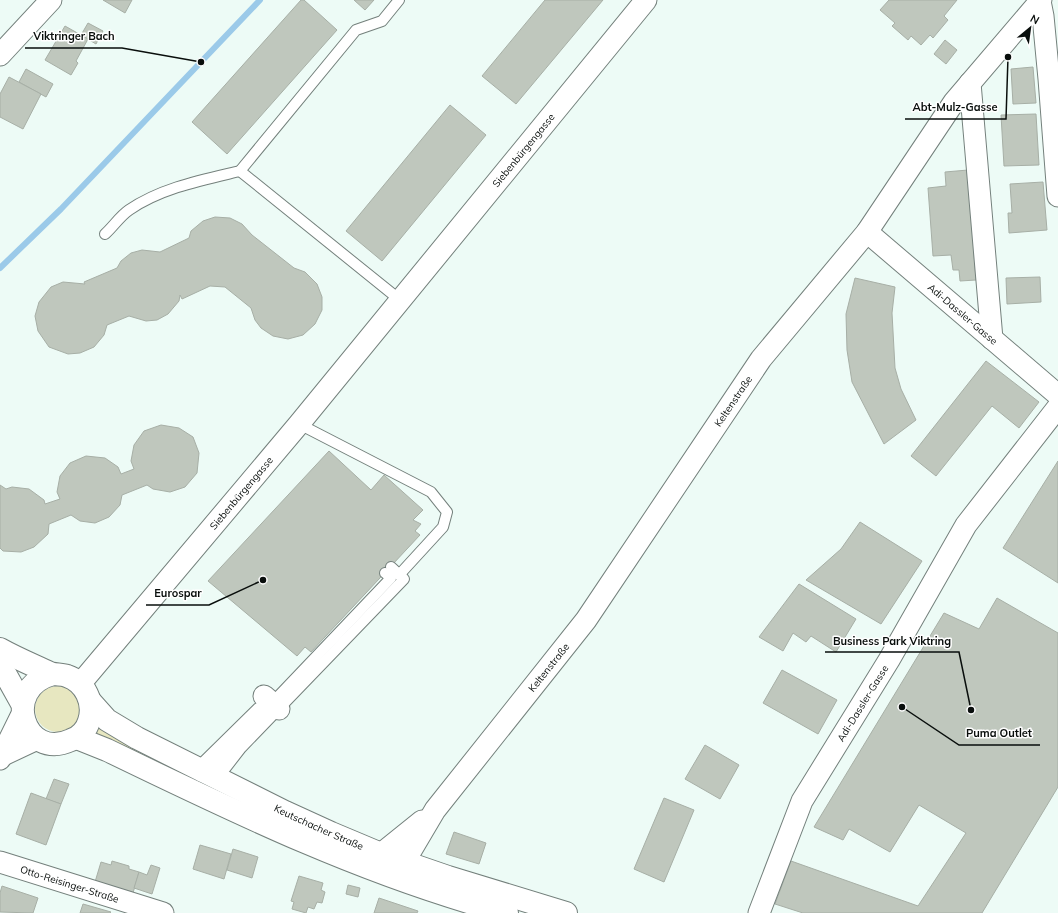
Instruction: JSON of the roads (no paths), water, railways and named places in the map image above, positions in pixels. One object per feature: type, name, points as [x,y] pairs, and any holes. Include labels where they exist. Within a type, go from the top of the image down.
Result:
[{"type":"main road","name":"Keutschacher Straße","points":[[0,650],[53,674],[68,676],[85,692],[106,720],[137,738],[285,812],[382,854],[399,870],[442,895],[507,913]]},
{"type":"main road","points":[[0,669],[6,676],[21,709],[27,730],[37,740],[50,744],[64,744],[76,738],[84,731],[89,722],[91,711],[85,692]]},
{"type":"main road","points":[[21,709],[25,692],[32,683],[42,677],[53,674]]},
{"type":"main road","name":"Keutschacher Straße","points":[[76,738],[107,750],[306,844],[399,870],[448,877],[566,913]]},
{"type":"street","name":"Siebenbürgengasse","points":[[85,692],[299,424],[646,0]]},
{"type":"street","name":"Keltenstraße","points":[[399,870],[435,810],[586,620],[762,359],[868,232],[954,102],[1040,0]]},
{"type":"street","points":[[1040,0],[1050,80],[1058,196]]},
{"type":"street","points":[[0,55],[48,1]]},
{"type":"street","points":[[970,83],[992,339]]},
{"type":"street","name":"Adi-Dassler-Gasse","points":[[868,232],[1058,395]]},
{"type":"street","name":"Adi-Dassler-Gasse","points":[[759,913],[802,801],[889,660],[966,525],[1058,407]]},
{"type":"street","points":[[210,775],[269,705]]},
{"type":"street","points":[[0,757],[21,709]]},
{"type":"street","points":[[0,757],[37,740]]},
{"type":"street","name":"Keltenstraße","points":[[382,854],[435,810]]},
{"type":"street","name":"Otto-Reisinger-Straße","points":[[0,862],[163,913]]},
{"type":"lane","points":[[105,234],[128,210],[156,195],[190,183],[240,171],[356,30],[382,22],[399,0]]},
{"type":"lane","points":[[240,171],[400,300]]},
{"type":"lane","points":[[299,424],[431,492],[447,512],[444,527],[400,575]]},
{"type":"lane","points":[[388,570],[400,575],[404,579],[269,705],[391,578],[388,570]]},
{"type":"waterway","points":[[0,268],[61,209],[260,0]]},
{"type":"place","name":"Abt-Mulz-Gasse","points":[[1008,57]]},
{"type":"place","name":"Viktringer Bach","points":[[201,62]]},
{"type":"place","name":"Eurospar","points":[[263,580]]},
{"type":"place","name":"Puma Outlet","points":[[902,707]]},
{"type":"place","name":"Business Park Viktring","points":[[971,710]]}]
